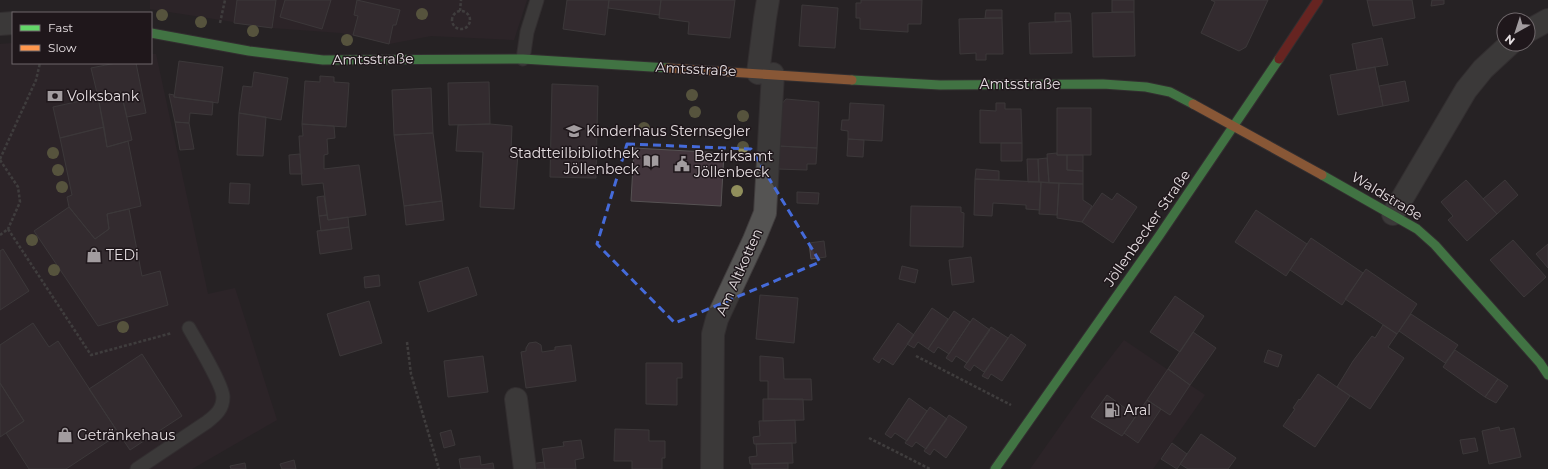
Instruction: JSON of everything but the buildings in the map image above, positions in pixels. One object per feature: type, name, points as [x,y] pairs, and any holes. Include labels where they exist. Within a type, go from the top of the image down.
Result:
[{"type":"street","name":"Am Altkotten","points":[[712,469],[712,334],[765,213],[766,74],[764,18],[768,0]]},
{"type":"street","name":"Jöllenbecker Straße","points":[[995,469],[1033,417],[1235,126],[1318,0]]},
{"type":"street","points":[[1536,27],[1548,20]]},
{"type":"street","points":[[0,24],[12,24]]},
{"type":"street","name":"Amtsstraße","points":[[152,33],[249,51],[323,60],[523,60],[940,85],[1103,84],[1146,87],[1170,92],[1235,126]]},
{"type":"street","points":[[1393,214],[1466,90],[1482,70],[1501,52]]},
{"type":"street","name":"Waldstraße","points":[[1235,126],[1393,214],[1417,229],[1435,246],[1540,363],[1548,375]]},
{"type":"street","points":[[516,399],[525,469]]},
{"type":"lane","points":[[523,60],[527,32],[537,0]]},
{"type":"lane","points":[[137,469],[207,422],[217,414],[222,405],[223,396],[219,384],[189,328]]},
{"type":"path","points":[[460,11],[466,12],[469,19],[468,25],[460,28],[455,26],[452,21],[453,16],[460,11],[461,0]]},
{"type":"path","points":[[0,235],[8,229],[20,202],[18,187],[0,159],[36,80],[40,64]]},
{"type":"path","points":[[8,229],[92,354],[189,328]]},
{"type":"path","points":[[407,342],[411,374],[439,469]]},
{"type":"path","points":[[916,356],[1033,417]]},
{"type":"path","points":[[869,438],[930,469]]},
{"type":"highlighted area","points":[[627,144],[751,149],[820,262],[675,323],[597,244]]},
{"type":"shaded area","points":[[150,0],[527,0],[514,40],[431,36],[389,44],[341,33],[272,28],[150,9]]},
{"type":"shaded area","points":[[12,43],[12,64],[152,64],[152,54],[156,54],[208,294],[235,288],[277,420],[192,469],[0,469],[0,44]]},
{"type":"shaded area","points":[[1124,340],[1205,395],[1153,469],[1030,469],[1087,388]]},
{"type":"traffic: fast","points":[[152,33],[249,51],[323,60],[523,59],[668,68]]},
{"type":"traffic: fast","points":[[995,469],[1159,236],[1279,59]]},
{"type":"traffic: fast","points":[[852,80],[940,85],[1103,84],[1146,87],[1170,92],[1193,104]]},
{"type":"traffic: fast","points":[[1322,175],[1417,229],[1435,245],[1540,363],[1548,375]]},
{"type":"traffic: slow","points":[[668,68],[852,80]]},
{"type":"traffic: slow","points":[[1193,104],[1322,175]]},
{"type":"traffic: jam","points":[[1279,59],[1318,0]]},
{"type":"place","name":"Volksbank","points":[[55,96]]},
{"type":"place","name":"Kinderhaus Sternsegler","points":[[574,131]]},
{"type":"place","name":"Stadtteilbibliothek Jöllenbeck","points":[[651,161]]},
{"type":"place","name":"Bezirksamt Jöllenbeck","points":[[682,164]]},
{"type":"place","name":"TEDi","points":[[94,255]]},
{"type":"place","name":"Aral","points":[[1112,410]]},
{"type":"place","name":"Getränkehaus","points":[[65,435]]}]
